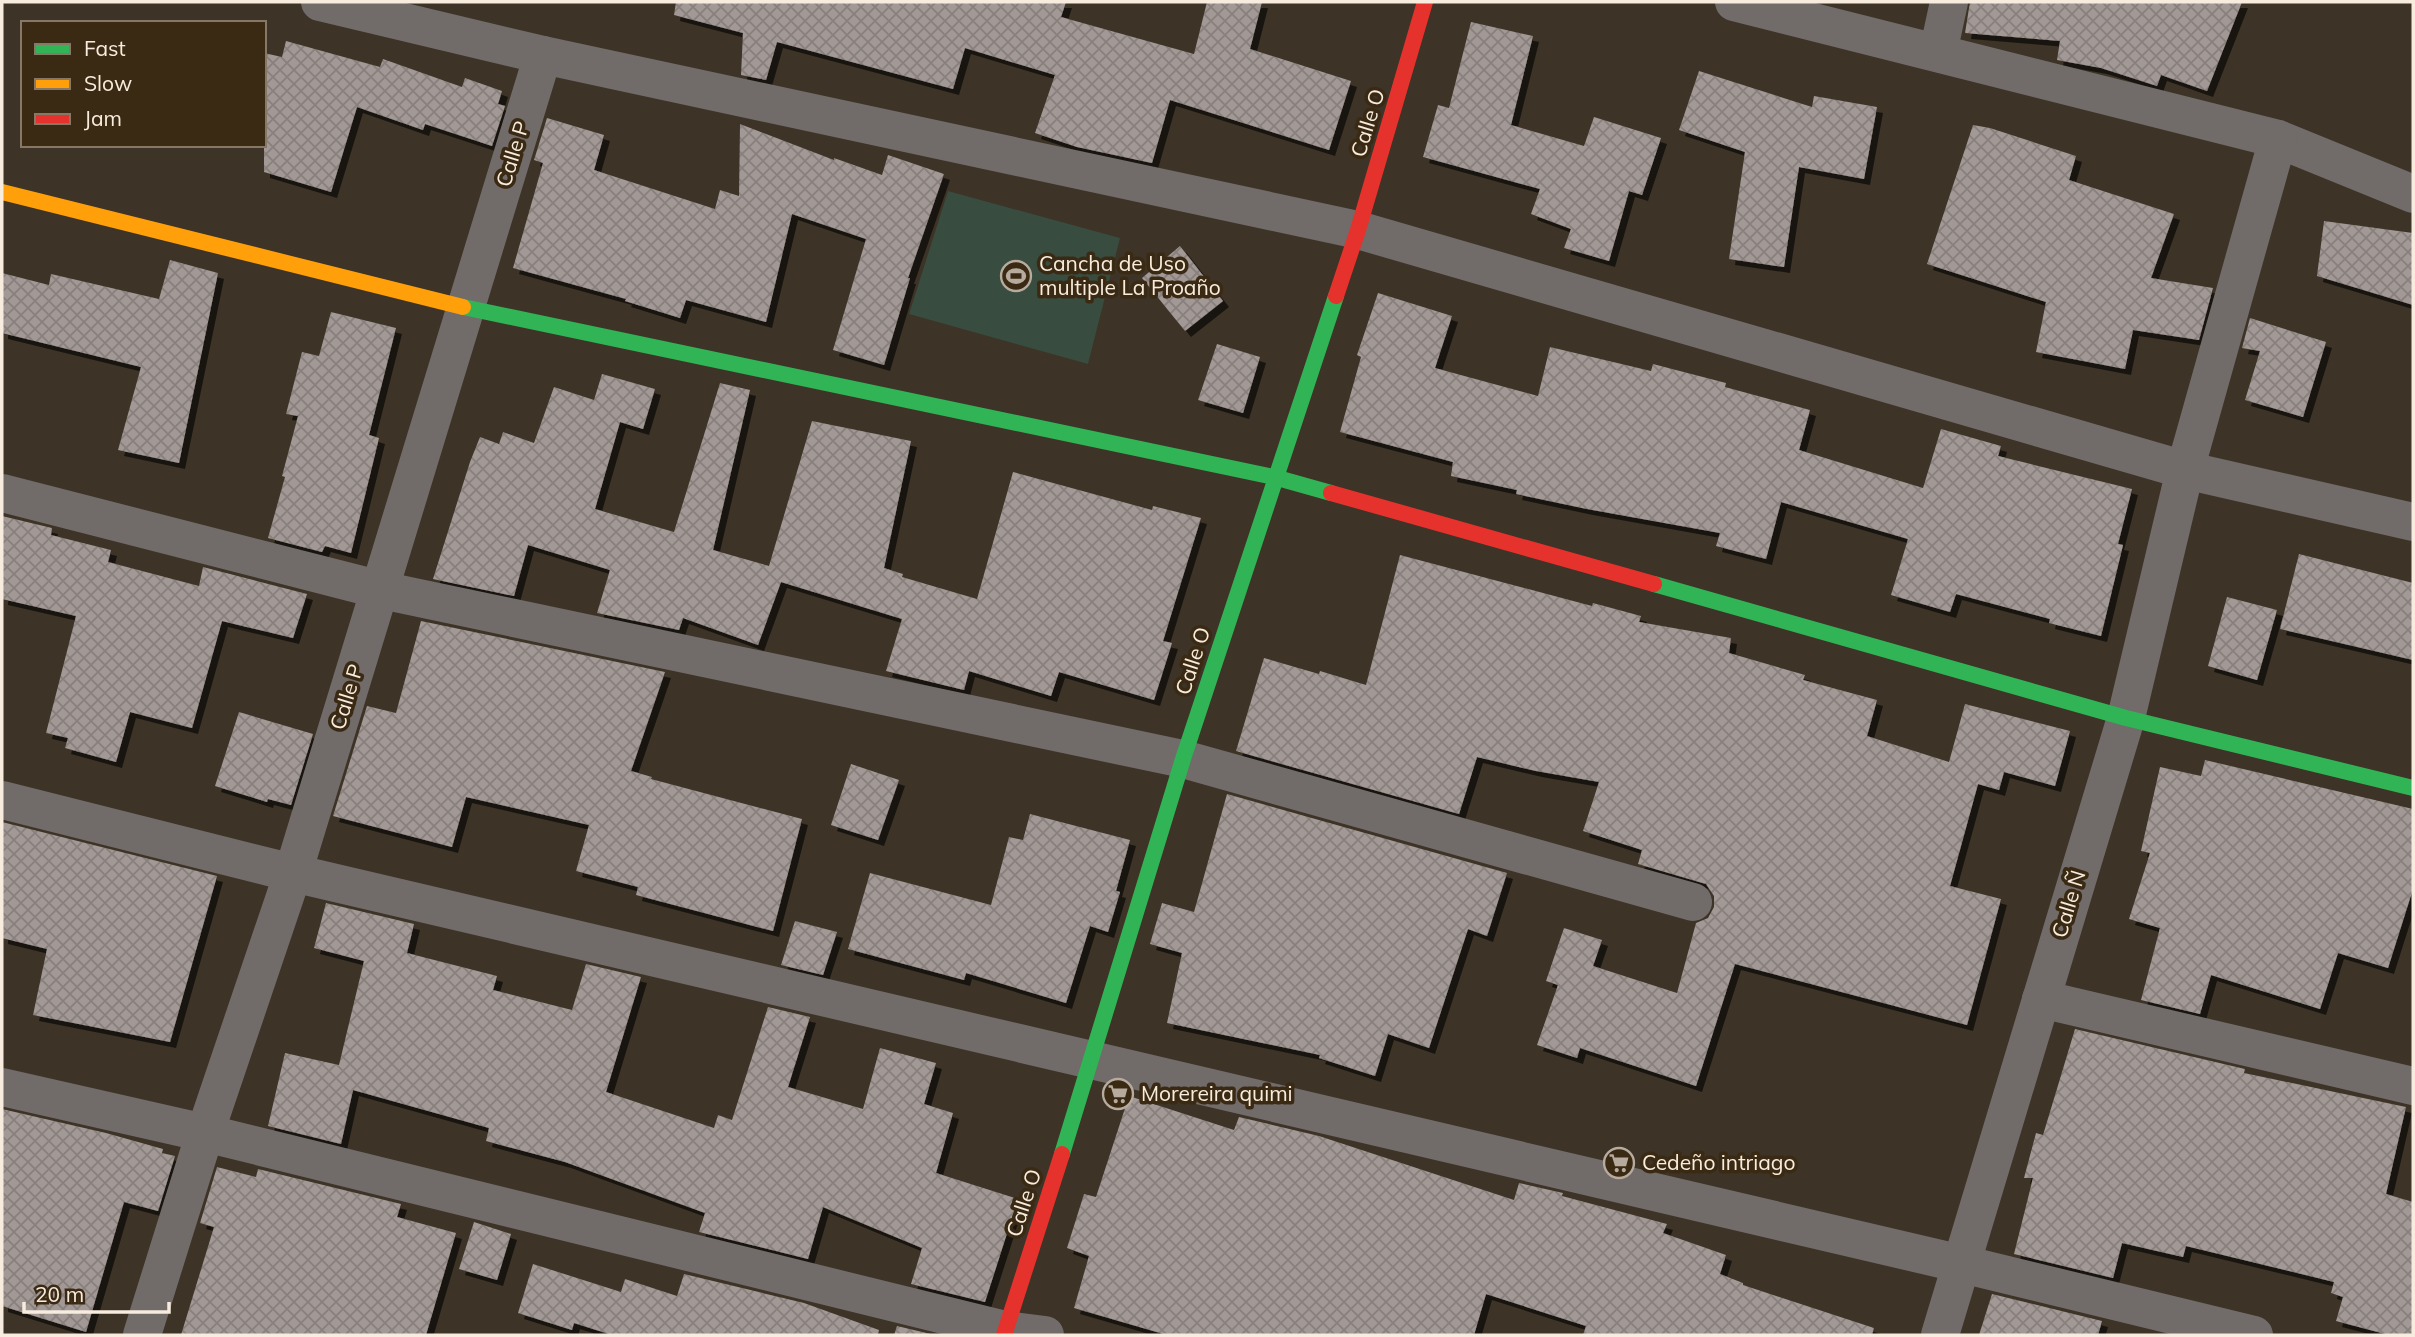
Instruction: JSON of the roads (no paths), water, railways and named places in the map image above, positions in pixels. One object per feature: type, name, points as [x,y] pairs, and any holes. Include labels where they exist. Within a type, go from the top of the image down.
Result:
[{"type":"street","points":[[320,2],[543,55],[1358,230],[2185,470],[2413,522]]},
{"type":"street","name":"Calle O","points":[[1004,1333],[1092,1059],[1183,759],[1358,230],[1425,2]]},
{"type":"street","points":[[1734,2],[2278,139],[2413,194]]},
{"type":"street","points":[[1938,53],[1949,2]]},
{"type":"street","name":"Calle P","points":[[142,1335],[205,1133],[293,873],[543,55]]},
{"type":"street","name":"Calle Ñ","points":[[1940,1335],[2126,718],[2185,470],[2278,139]]},
{"type":"street","points":[[2,192],[466,308],[1275,477],[2126,718],[2413,788]]},
{"type":"street","points":[[2,493],[381,590],[1183,759],[1693,902]]},
{"type":"street","points":[[2,800],[293,873],[1092,1059],[2254,1335]]},
{"type":"street","points":[[2041,999],[2413,1086]]},
{"type":"street","points":[[2,1087],[205,1133],[1004,1333],[1045,1335]]},
{"type":"place","name":"Cancha de Uso multiple La Proaño","points":[[1016,276]]},
{"type":"place","name":"Morereira quimi","points":[[1118,1094]]},
{"type":"place","name":"Cedeño intriago","points":[[1619,1163]]}]
